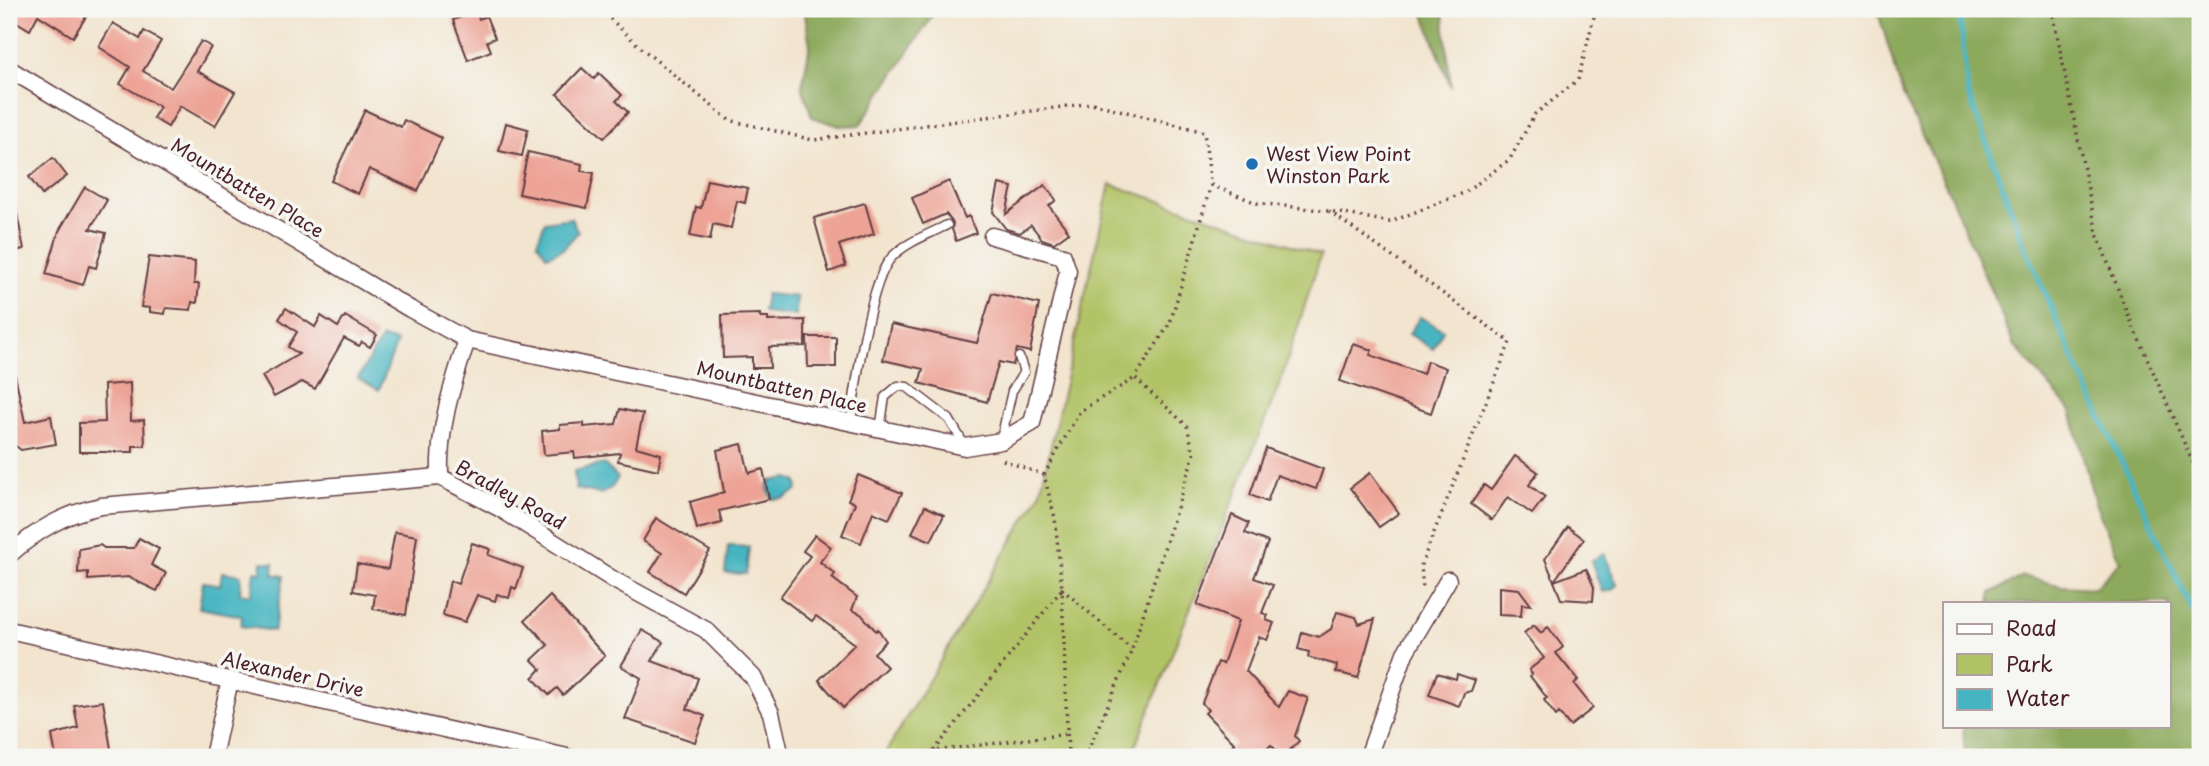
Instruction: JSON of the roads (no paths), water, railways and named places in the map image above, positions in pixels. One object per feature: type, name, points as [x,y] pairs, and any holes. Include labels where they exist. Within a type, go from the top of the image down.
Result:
[{"type":"street","name":"Mountbatten Place","points":[[9,69],[410,309],[467,340],[965,447]]},
{"type":"street","points":[[965,447],[1001,441],[1032,423],[1068,271],[1063,256],[992,236]]},
{"type":"street","points":[[440,477],[439,444],[446,406],[467,340]]},
{"type":"street","name":"Bradley Road","points":[[9,555],[35,533],[59,519],[101,506],[440,477],[501,509],[614,579],[706,630],[753,677],[771,712],[781,757]]},
{"type":"street","points":[[1368,757],[1405,653],[1448,580]]},
{"type":"street","name":"Alexander Drive","points":[[9,630],[567,757]]},
{"type":"street","points":[[213,757],[230,680]]},
{"type":"lane","points":[[851,422],[866,333],[881,272],[892,256],[947,225]]},
{"type":"lane","points":[[1001,441],[1012,391],[1024,372],[1019,356]]},
{"type":"lane","points":[[880,429],[885,397],[898,386],[907,387],[949,419],[965,447]]},
{"type":"water","points":[[571,218],[578,232],[563,249],[547,256],[537,242],[545,222]]},
{"type":"water","points":[[766,294],[797,297],[796,316],[763,312]]},
{"type":"water","points":[[1420,317],[1443,330],[1433,349],[1409,334]]},
{"type":"water","points":[[382,338],[397,342],[379,390],[358,378]]},
{"type":"water","points":[[604,464],[618,478],[612,487],[601,494],[576,489],[574,471]]},
{"type":"water","points":[[788,478],[797,482],[798,490],[784,498],[772,499],[767,487],[771,481]]},
{"type":"water","points":[[728,546],[749,547],[746,574],[725,573]]},
{"type":"water","points":[[1604,553],[1617,585],[1612,590],[1602,592],[1591,561]]},
{"type":"water","points":[[262,562],[274,563],[273,574],[284,576],[274,631],[241,626],[242,616],[199,608],[203,582],[220,585],[222,572],[241,575],[240,593],[251,595],[254,571],[261,572]]},
{"type":"waterway","points":[[1959,9],[1968,93],[2025,247],[2077,367],[2200,627]]},
{"type":"place","name":"West View Point Winston Park","points":[[1252,164]]}]
